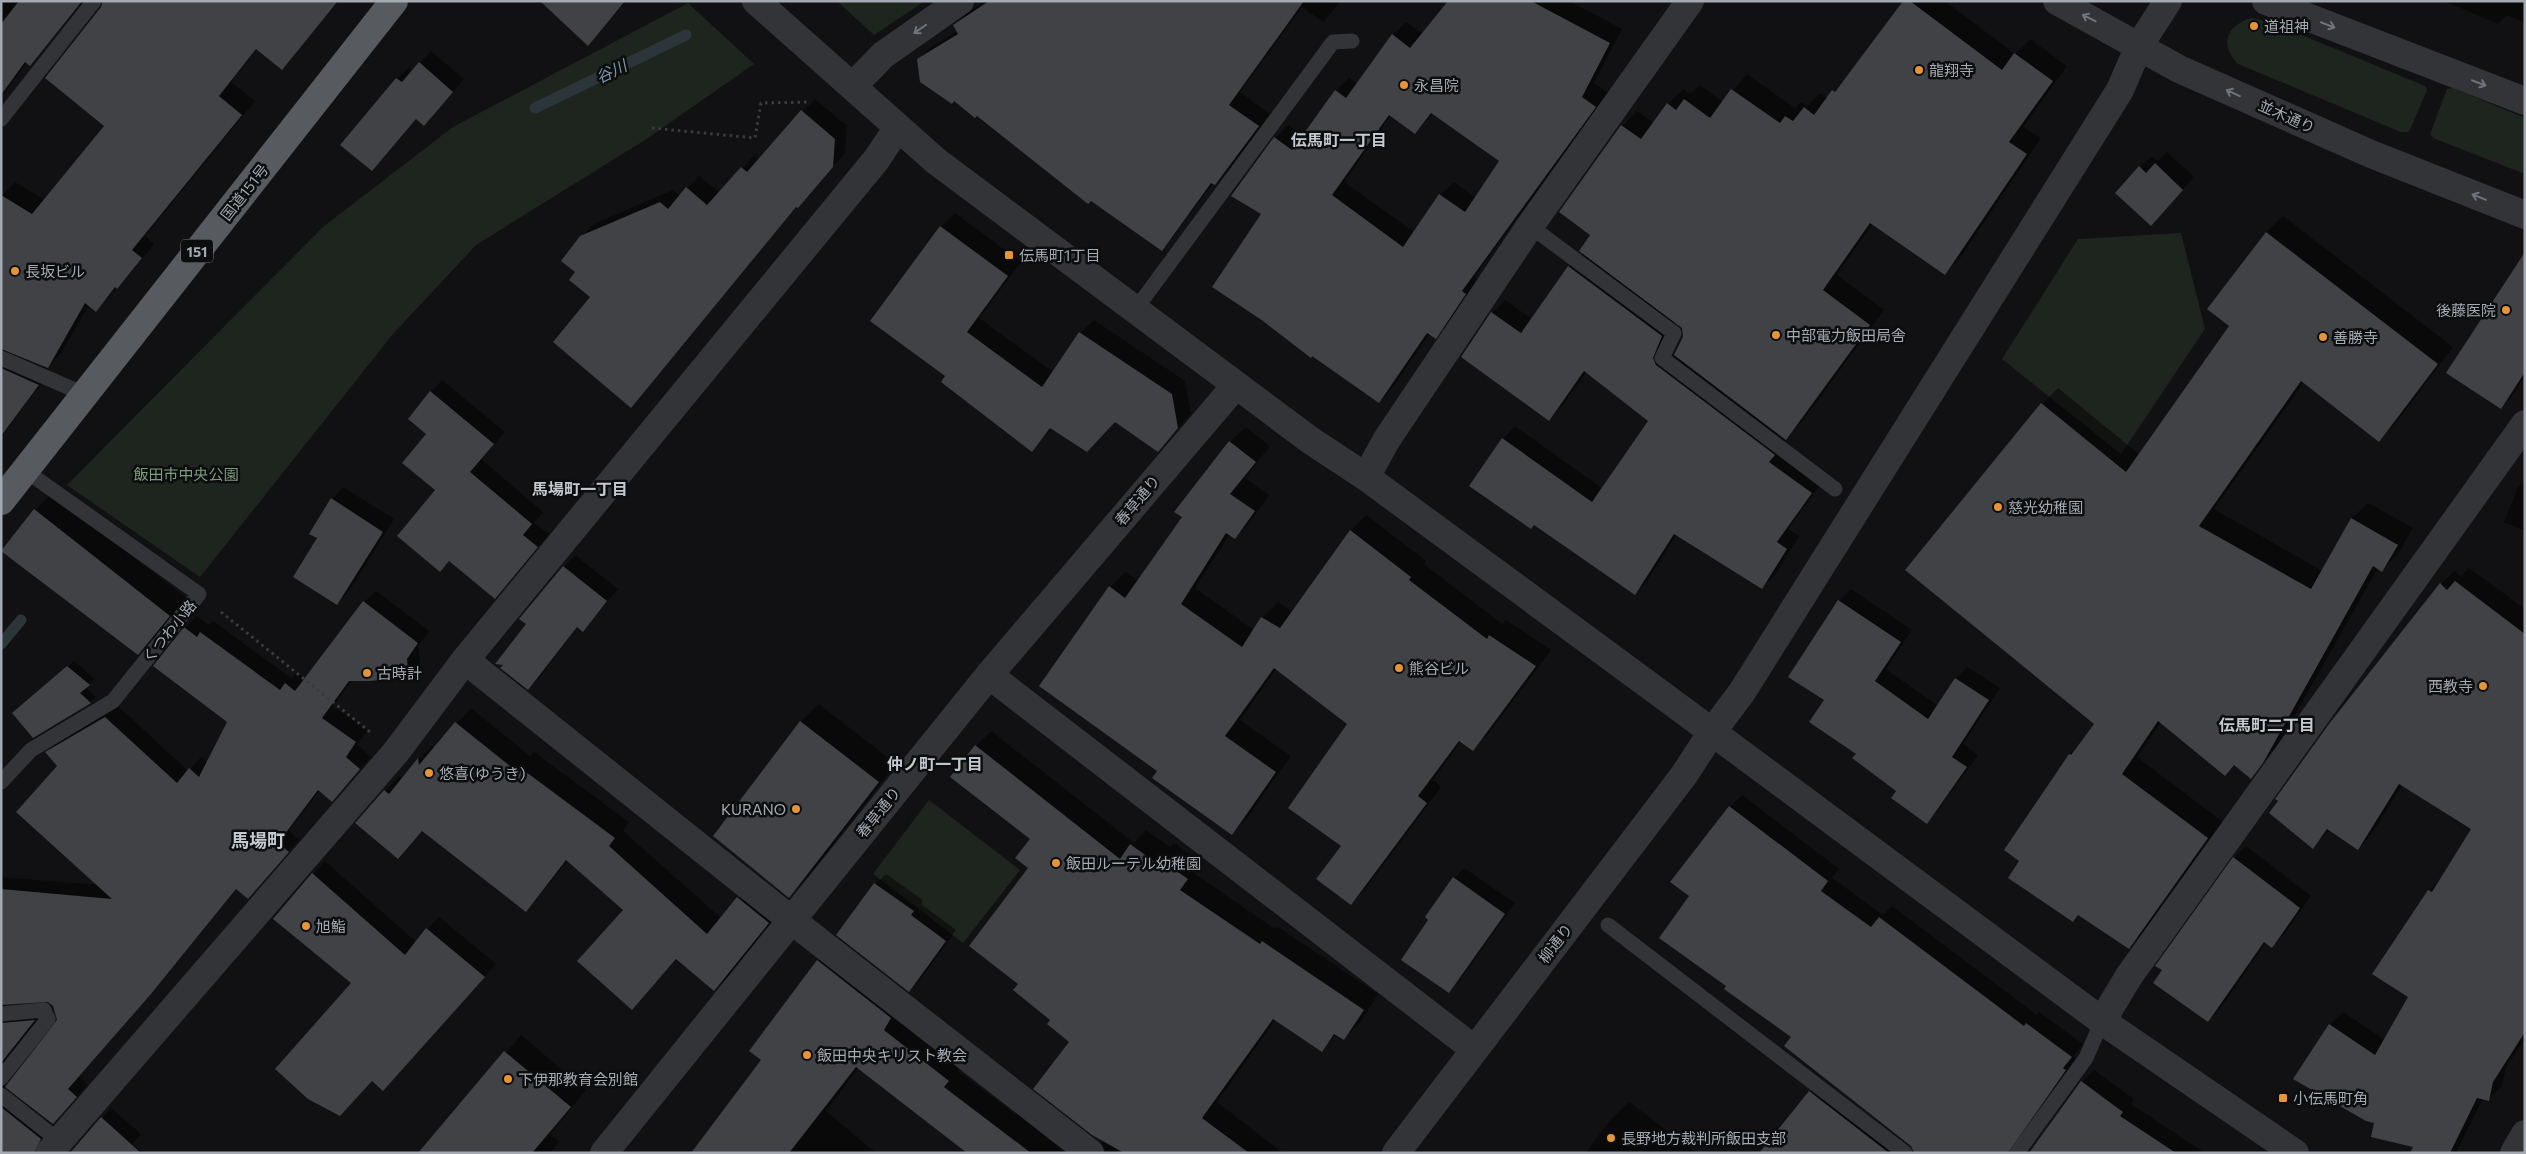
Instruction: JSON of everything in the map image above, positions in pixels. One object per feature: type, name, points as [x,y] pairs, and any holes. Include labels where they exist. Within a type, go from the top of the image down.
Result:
[{"type":"highway","name":"国道151号","points":[[1,501],[391,2]]},
{"type":"street","points":[[756,1],[936,161],[1135,310],[1310,440],[1366,477],[2102,1021],[2295,1153]]},
{"type":"street","points":[[853,86],[883,55],[960,1]]},
{"type":"street","points":[[1366,477],[1387,439],[1530,226],[1690,1]]},
{"type":"street","name":"並木通り","points":[[2057,1],[2179,69],[2371,154],[2525,215]]},
{"type":"street","name":"柳通り","points":[[1396,1153],[1684,775],[1712,732],[1742,692],[2120,90],[2139,46],[2168,1]]},
{"type":"street","points":[[2266,1],[2525,100]]},
{"type":"street","points":[[54,1147],[396,752],[465,660],[876,160],[898,129]]},
{"type":"street","name":"春草通り","points":[[604,1153],[989,675],[1236,385]]},
{"type":"street","points":[[2102,1021],[2129,976],[2525,424]]},
{"type":"street","points":[[465,660],[790,920],[1090,1153]]},
{"type":"street","points":[[989,675],[1474,1049]]},
{"type":"street","points":[[2514,1153],[2525,1134]]},
{"type":"lane","points":[[1,119],[94,1]]},
{"type":"lane","points":[[1135,310],[1333,42],[1352,41]]},
{"type":"lane","points":[[1530,226],[1674,333],[1662,358],[1835,489]]},
{"type":"lane","points":[[1,358],[84,394]]},
{"type":"lane","name":"くつわ小路","points":[[1,782],[32,750],[113,701],[199,594],[26,471]]},
{"type":"lane","points":[[1608,925],[1905,1153]]},
{"type":"lane","points":[[1,1014],[44,1010],[48,1019],[1,1078]]},
{"type":"lane","points":[[2017,1153],[2086,1058],[2102,1021]]},
{"type":"lane","points":[[1,1095],[54,1147]]},
{"type":"path","points":[[652,128],[755,138],[761,103],[810,102]]},
{"type":"path","points":[[199,594],[396,752]]},
{"type":"green space","points":[[837,1],[925,1],[874,35]]},
{"type":"green space","name":"飯田市中央公園","points":[[688,3],[754,64],[645,140],[476,245],[393,334],[200,577],[67,485],[323,227],[453,127]]},
{"type":"green space","points":[[2251,18],[2268,21],[2425,86],[2427,90],[2409,132],[2401,132],[2238,64],[2228,50],[2228,37],[2231,31],[2242,21]]},
{"type":"green space","points":[[2453,88],[2525,118],[2525,174],[2433,138],[2430,134],[2447,89]]},
{"type":"green space","points":[[2181,233],[2205,329],[2121,454],[2002,359],[2078,239]]},
{"type":"green space","points":[[929,800],[1020,870],[963,943],[873,874]]},
{"type":"building","points":[[19,1],[82,1],[30,66],[25,62],[1,95],[1,24]]},
{"type":"building","points":[[103,1],[338,1],[282,70],[256,49],[219,96],[242,115],[132,250],[142,258],[117,289],[115,287],[96,312],[85,303],[48,368],[1,349],[1,195],[32,214],[104,126],[45,78],[101,7]]},
{"type":"building","points":[[540,1],[625,1],[588,46]]},
{"type":"building","points":[[989,1],[1304,1],[1229,105],[1259,126],[1215,185],[1211,183],[1162,251],[1091,201],[1088,204],[977,116],[975,118],[954,101],[952,104],[920,82],[917,59],[958,34],[953,25]]},
{"type":"building","points":[[1448,1],[1531,1],[1610,43],[1582,97],[1596,107],[1462,291],[1466,294],[1436,339],[1427,333],[1379,403],[1312,356],[1311,358],[1263,321],[1212,287],[1261,214],[1231,196],[1274,137],[1292,150],[1335,90],[1346,98],[1392,34],[1410,48]],"holes":[[[1431,113],[1499,161],[1465,212],[1439,194],[1403,247],[1332,195],[1389,115],[1415,134]]]},
{"type":"building","points":[[1903,1],[1910,1],[2002,70],[2014,53],[2053,81],[2009,142],[2027,154],[1945,275],[1870,223],[1823,290],[1870,325],[1786,440],[1674,355],[1683,337],[1682,328],[1579,251],[1590,235],[1559,212],[1621,125],[1641,139],[1667,103],[1676,110],[1684,99],[1710,118],[1731,89],[1780,123],[1785,116],[1793,121],[1804,107],[1814,115],[1832,90],[1835,92]]},
{"type":"building","points":[[419,62],[453,92],[424,126],[416,119],[372,171],[340,145],[396,78],[402,82]]},
{"type":"building","points":[[801,110],[835,139],[833,167],[798,208],[796,207],[631,408],[553,342],[590,297],[569,280],[575,272],[561,261],[580,236],[660,202],[668,209],[686,187],[707,205],[741,167],[747,172]]},
{"type":"building","points":[[2155,163],[2183,190],[2151,226],[2115,193],[2139,166],[2146,173]]},
{"type":"building","points":[[940,226],[1008,276],[967,332],[1042,387],[1079,332],[1172,394],[1178,428],[1158,452],[1115,422],[1087,452],[1050,428],[1032,452],[941,382],[945,376],[870,321]]},
{"type":"building","points":[[2266,232],[2438,364],[2379,442],[2301,381],[2199,526],[2311,589],[2351,518],[2398,545],[2382,572],[2373,566],[2263,763],[2251,779],[2234,765],[2225,776],[2158,721],[2122,774],[2208,838],[2129,949],[2078,915],[2073,922],[2008,878],[2019,861],[2004,850],[2069,754],[2071,755],[2094,724],[1905,570],[2041,403],[2126,472],[2229,326],[2207,309]]},
{"type":"building","points":[[2525,252],[2525,372],[2501,409],[2446,373]]},
{"type":"building","points":[[1568,266],[1662,336],[1653,358],[1656,365],[1775,455],[1769,462],[1812,493],[1777,542],[1787,549],[1762,589],[1674,534],[1635,595],[1534,525],[1531,529],[1469,486],[1502,438],[1592,502],[1648,421],[1584,371],[1549,421],[1461,357],[1491,312],[1521,333]]},
{"type":"building","points":[[1,368],[39,385],[1,436]]},
{"type":"building","points":[[430,391],[494,444],[470,472],[532,524],[523,535],[538,547],[495,599],[449,561],[440,572],[397,536],[435,490],[402,463],[426,434],[408,419]]},
{"type":"building","points":[[1229,441],[1256,462],[1230,494],[1255,511],[1235,539],[1226,533],[1181,604],[1242,647],[1261,617],[1280,628],[1350,530],[1411,577],[1409,580],[1487,639],[1489,635],[1536,666],[1473,751],[1459,741],[1418,796],[1427,803],[1351,905],[1316,879],[1341,846],[1288,808],[1347,724],[1274,668],[1225,736],[1276,772],[1232,835],[1152,778],[1157,771],[1039,686],[1109,586],[1125,598],[1182,517],[1174,512]]},
{"type":"building","points":[[331,498],[383,532],[337,605],[293,577],[317,538],[309,534]]},
{"type":"building","points":[[34,509],[170,616],[138,655],[1,551]]},
{"type":"building","points":[[563,566],[607,601],[583,632],[577,627],[528,690],[500,668],[503,665],[495,664],[526,624],[519,619]]},
{"type":"building","points":[[2455,581],[2525,634],[2525,1032],[2493,1082],[2489,1101],[2477,1098],[2450,1153],[2410,1153],[2413,1147],[2371,1137],[2374,1123],[2366,1121],[2293,1079],[2329,1024],[2375,1055],[2408,997],[2372,974],[2428,890],[2432,892],[2471,829],[2399,784],[2358,850],[2327,829],[2313,849],[2269,813],[2278,801],[2275,799],[2329,724],[2440,583],[2447,590]]},
{"type":"building","points":[[1838,600],[1901,642],[1875,681],[1928,719],[1955,678],[1989,700],[1952,757],[1967,767],[1927,824],[1891,798],[1896,791],[1852,758],[1856,754],[1809,722],[1824,700],[1788,677]]},
{"type":"building","points":[[363,601],[418,643],[407,659],[409,677],[349,681],[322,718],[356,742],[346,757],[360,769],[332,802],[318,790],[278,843],[289,852],[248,899],[236,889],[151,994],[68,1089],[77,1097],[53,1124],[5,1087],[57,1020],[53,1006],[48,1002],[1,1005],[1,889],[112,899],[16,812],[57,766],[45,752],[105,717],[177,783],[189,768],[199,777],[227,722],[153,666],[184,627],[197,637],[200,632],[280,690],[285,683],[295,691]]},
{"type":"building","points":[[67,666],[90,685],[80,693],[91,703],[33,738],[12,713]]},
{"type":"building","name":"KURANO","points":[[800,721],[879,782],[789,898],[713,836]]},
{"type":"building","points":[[455,722],[515,770],[518,766],[615,838],[609,846],[707,934],[737,897],[769,923],[714,991],[676,959],[632,1010],[577,961],[623,910],[566,860],[526,912],[422,831],[398,859],[355,823],[384,790],[389,794],[418,758],[419,765]]},
{"type":"building","points":[[975,745],[1120,859],[1130,844],[1155,862],[1158,858],[1188,879],[1180,890],[1260,944],[1262,941],[1364,1010],[1344,1040],[1334,1034],[1322,1052],[1273,1019],[1202,1118],[1249,1153],[1124,1153],[1092,1135],[1033,1089],[1069,1042],[1047,1024],[1050,1020],[1013,990],[1018,984],[969,946],[1028,868],[1015,858],[1030,839],[950,777]]},
{"type":"building","points":[[1729,806],[1828,881],[1821,891],[1871,927],[1879,917],[2024,1026],[2026,1023],[2072,1057],[2063,1068],[2066,1070],[2008,1153],[1914,1153],[1911,1146],[1784,1046],[1791,1037],[1724,989],[1726,986],[1659,938],[1689,896],[1670,882]]},
{"type":"building","points":[[2233,857],[2300,908],[2272,948],[2264,942],[2208,1022],[2153,983],[2162,970],[2155,966]]},
{"type":"building","points":[[312,873],[405,955],[426,928],[485,977],[383,1091],[372,1081],[340,1116],[308,1099],[275,1069],[351,983],[273,919]]},
{"type":"building","points":[[1453,877],[1505,914],[1449,993],[1401,960],[1428,920],[1425,917]]},
{"type":"building","points":[[874,883],[914,911],[911,915],[946,941],[909,992],[836,935]]},
{"type":"building","points":[[817,960],[891,1018],[884,1030],[949,1081],[944,1087],[1031,1153],[967,1153],[856,1067],[789,1153],[691,1153],[761,1060],[749,1051]]},
{"type":"building","points":[[35,1020],[1,1063],[1,1023]]},
{"type":"building","name":"下伊那教育会別館","points":[[504,1051],[571,1107],[532,1153],[418,1153]]},
{"type":"building","points":[[2081,1081],[2123,1112],[2120,1116],[2176,1153],[2029,1153]]},
{"type":"building","points":[[1809,1091],[1889,1153],[1759,1153]]},
{"type":"building","points":[[1,1107],[41,1139],[34,1153],[1,1153]]},
{"type":"building","points":[[101,1117],[141,1153],[70,1153]]},
{"type":"waterway","name":"谷川","points":[[535,108],[686,35]]},
{"type":"waterway","name":"谷川","points":[[1,644],[21,620]]},
{"type":"place","name":"道祖神","points":[[2254,26]]},
{"type":"place","name":"龍翔寺","points":[[1919,70]]},
{"type":"place","name":"永昌院","points":[[1404,85]]},
{"type":"place","name":"伝馬町1丁目","points":[[1009,255]]},
{"type":"place","name":"長坂ビル","points":[[15,271]]},
{"type":"place","name":"後藤医院","points":[[2506,310]]},
{"type":"place","name":"中部電力飯田局舎","points":[[1776,335]]},
{"type":"place","name":"善勝寺","points":[[2323,337]]},
{"type":"place","name":"慈光幼稚園","points":[[1998,507]]},
{"type":"place","name":"熊谷ビル","points":[[1399,668]]},
{"type":"place","name":"古時計","points":[[367,673]]},
{"type":"place","name":"西教寺","points":[[2483,686]]},
{"type":"place","name":"悠喜(ゆうき)","points":[[429,773]]},
{"type":"place","name":"KURANO","points":[[796,809]]},
{"type":"place","name":"飯田ルーテル幼稚園","points":[[1056,863]]},
{"type":"place","name":"旭鮨","points":[[306,926]]},
{"type":"place","name":"飯田中央キリスト教会","points":[[807,1055]]},
{"type":"place","name":"下伊那教育会別館","points":[[508,1079]]},
{"type":"place","name":"小伝馬町角","points":[[2283,1098]]},
{"type":"place","name":"長野地方裁判所飯田支部","points":[[1611,1138]]},
{"type":"district","name":"伝馬町一丁目","points":[[1339,139]]},
{"type":"district","name":"馬場町一丁目","points":[[580,488]]},
{"type":"district","name":"伝馬町二丁目","points":[[2267,724]]},
{"type":"district","name":"仲ノ町一丁目","points":[[935,763]]},
{"type":"district","name":"馬場町","points":[[258,840]]}]
